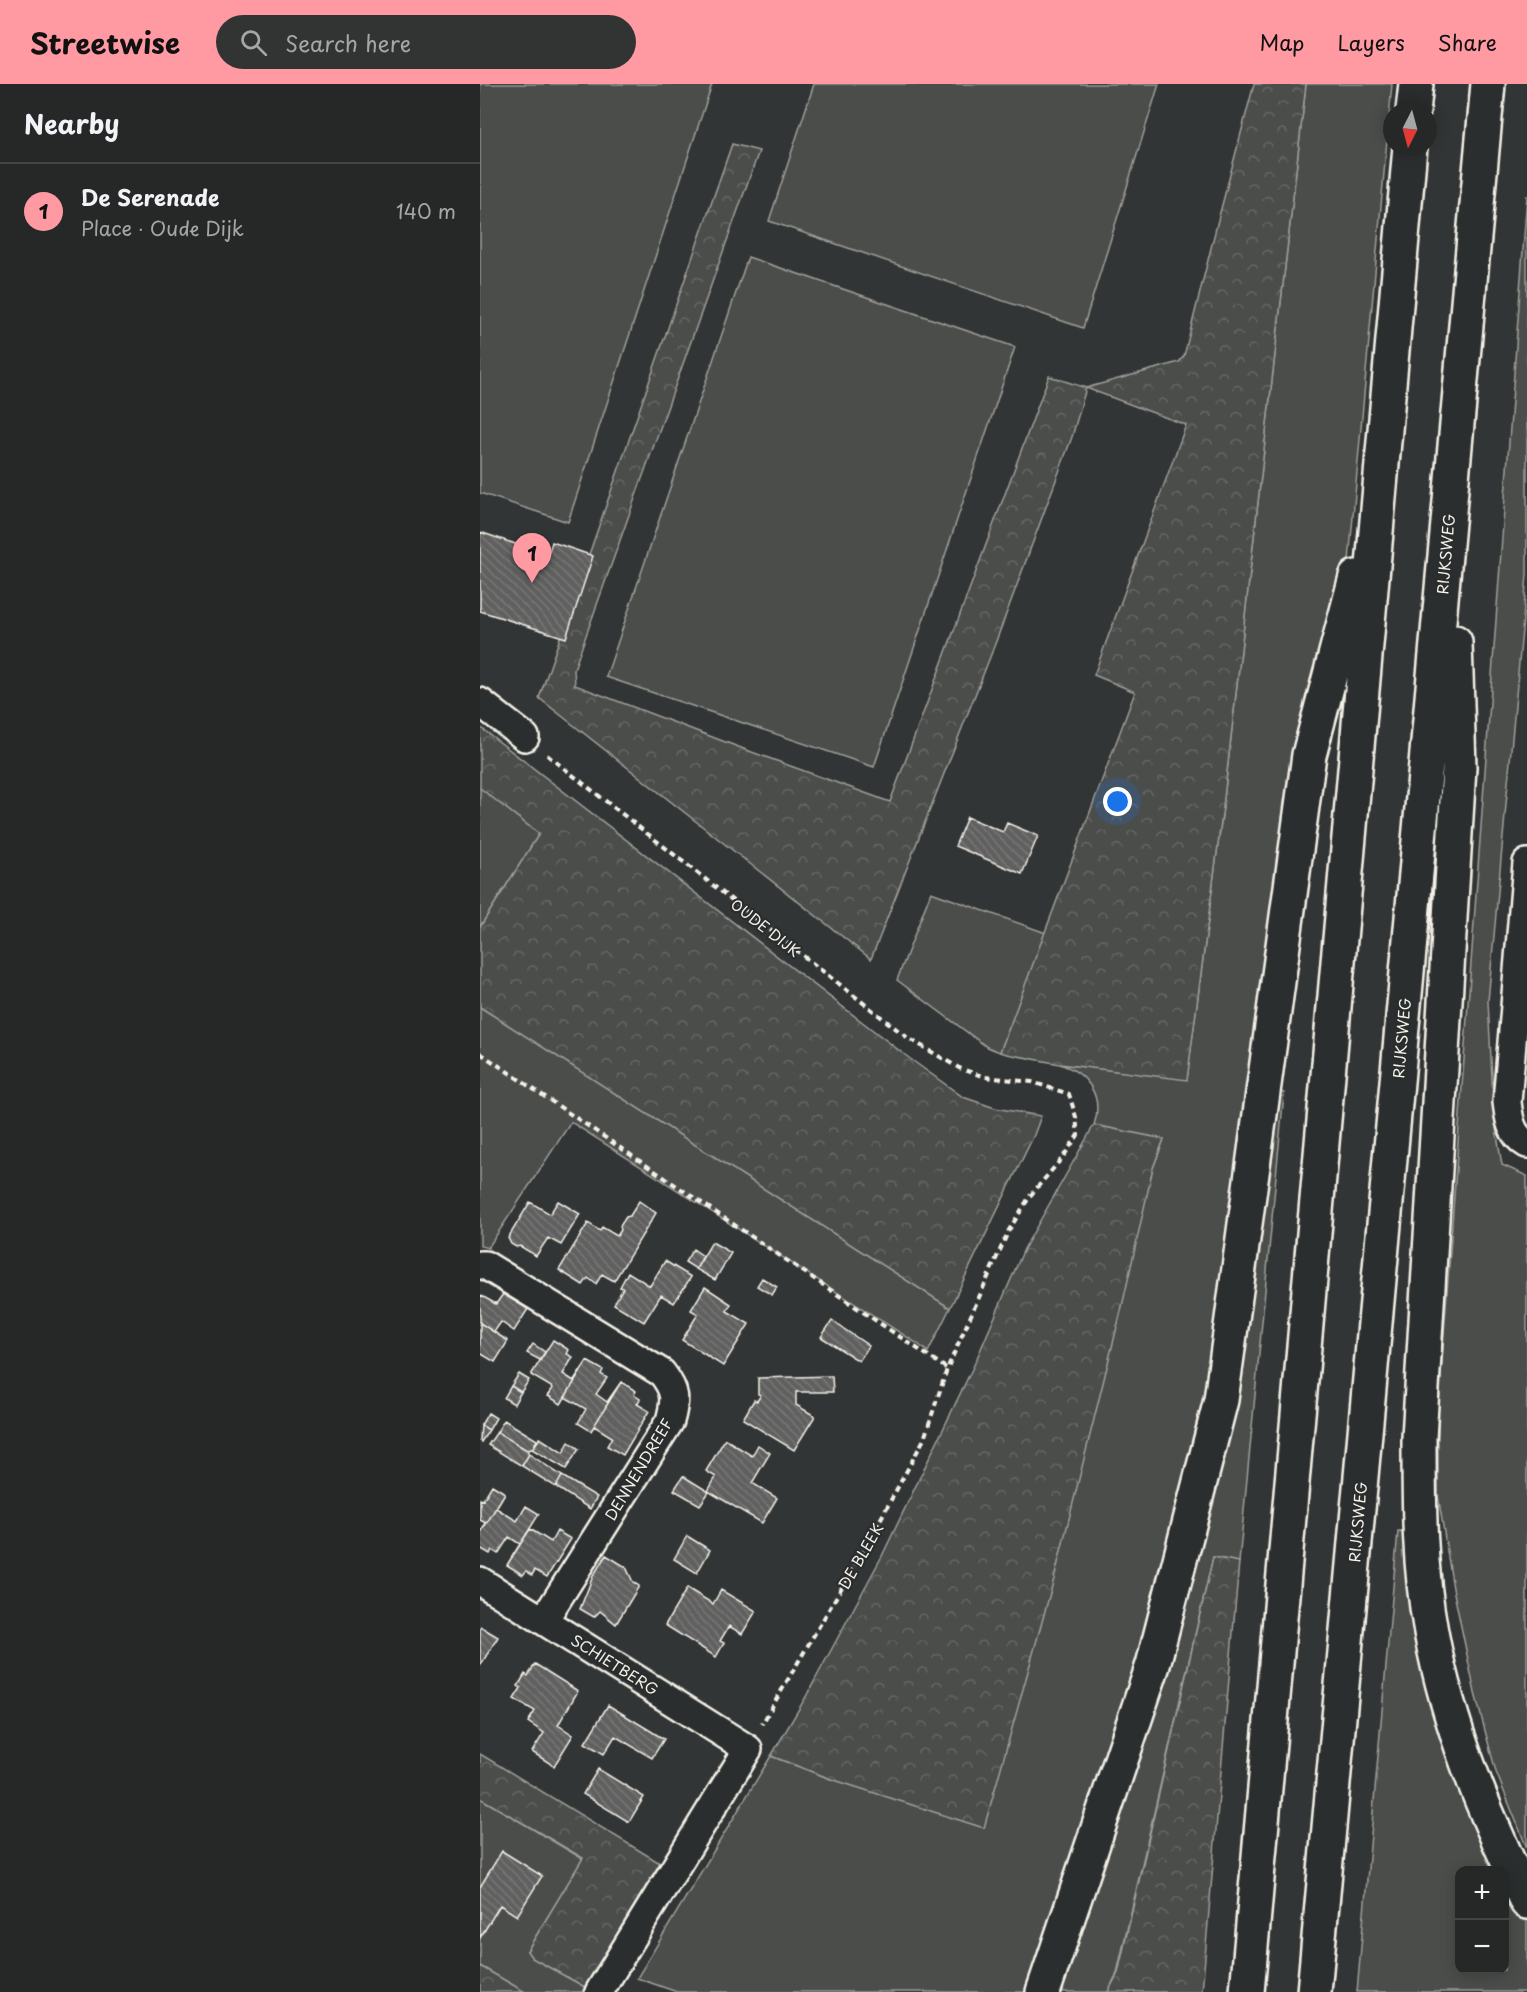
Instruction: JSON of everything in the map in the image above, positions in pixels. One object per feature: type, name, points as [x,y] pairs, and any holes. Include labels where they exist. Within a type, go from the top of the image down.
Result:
[{"type":"highway","points":[[1414,102],[1416,84]]},
{"type":"highway","name":"RIJKSWEG","points":[[1314,1992],[1488,84]]},
{"type":"highway","points":[[1247,1992],[1409,156]]},
{"type":"highway","points":[[1043,1992],[1153,1665],[1221,1400],[1309,755],[1380,488]]},
{"type":"highway","points":[[1451,493],[1459,767],[1419,1438],[1419,1528],[1429,1621],[1443,1685],[1480,1801],[1527,1902]]},
{"type":"street","points":[[480,702],[525,737]]},
{"type":"street","points":[[1527,863],[1507,1102],[1509,1120],[1514,1133],[1527,1144]]},
{"type":"street","name":"DENNENDREEF","points":[[480,1265],[485,1265],[662,1373],[672,1386],[675,1403],[670,1420],[544,1620]]},
{"type":"street","name":"SCHIETBERG","points":[[480,1581],[748,1749]]},
{"type":"street","points":[[599,1992],[748,1749]]},
{"type":"path","name":"OUDE DIJK","points":[[525,737],[908,1038],[959,1068],[985,1077],[1032,1082],[1057,1089],[1069,1094],[1073,1104]]},
{"type":"path","points":[[480,1053],[947,1369]]},
{"type":"path","name":"DE BLEEK","points":[[748,1749],[866,1546],[924,1439],[947,1369],[1009,1230],[1030,1196],[1078,1135],[1073,1104]]},
{"type":"green space","points":[[480,84],[712,84],[568,522],[480,493]]},
{"type":"green space","points":[[814,84],[1159,84],[1083,328],[769,221]]},
{"type":"green space","points":[[1254,84],[1306,84],[1223,807],[1187,1080],[1060,1064],[1000,1052],[1135,692],[1094,675],[1186,425],[1086,388],[1179,362],[1184,356]]},
{"type":"green space","points":[[1306,84],[1392,84],[1390,102],[1383,102],[1383,156],[1386,156],[1346,594],[1232,1293],[1152,1622],[1032,1992],[677,1992],[637,1978],[771,1756],[831,1779],[1153,1168],[1164,1139],[1094,1125],[1097,1104],[1091,1087],[1078,1073],[1060,1064],[1187,1079],[1223,807]]},
{"type":"green space","points":[[732,144],[759,151],[574,669],[575,685],[890,802],[1049,376],[1086,388],[1072,437],[992,652],[871,959],[539,698]]},
{"type":"green space","points":[[1527,195],[1527,575],[1488,1001],[1494,1117],[1502,1165],[1527,1176],[1527,1848],[1496,1772],[1475,1693],[1453,1588],[1438,1495],[1438,1416]]},
{"type":"green space","points":[[748,257],[1015,347],[874,767],[606,677]]},
{"type":"green space","points":[[480,727],[909,1058],[963,1097],[995,1108],[1041,1116],[1034,1135],[950,1308],[480,1007],[480,927],[539,834],[480,788]]},
{"type":"green space","points":[[480,788],[539,834],[480,927]]},
{"type":"green space","points":[[931,892],[1046,933],[1000,1052],[987,1047],[897,980]]},
{"type":"green space","points":[[480,1007],[950,1308],[928,1352],[571,1122],[488,1248],[480,1246]]},
{"type":"green space","points":[[1276,1091],[1284,1093],[1239,1562],[1213,1557],[1117,1973],[1108,1992],[1055,1992],[1126,1783]]},
{"type":"green space","points":[[1094,1125],[1164,1139],[1153,1168],[1121,1311],[1054,1579],[984,1828],[831,1779],[771,1756],[882,1556],[974,1365],[1024,1249]]},
{"type":"green space","points":[[1398,1531],[1407,1532],[1500,1866],[1455,1866],[1455,1974],[1509,1974],[1509,1885],[1527,1919],[1527,1992],[1357,1992]]},
{"type":"green space","points":[[1213,1557],[1239,1562],[1202,1992],[1108,1992],[1118,1973]]},
{"type":"green space","points":[[480,1754],[660,1863],[585,1987],[532,1958],[527,1951],[583,1858],[480,1798]]},
{"type":"green space","points":[[480,1798],[583,1859],[527,1951],[532,1958],[585,1987],[582,1992],[525,1992],[480,1966]]},
{"type":"green space","points":[[480,1966],[525,1992],[480,1992]]},
{"type":"building","points":[[480,532],[548,555],[552,542],[593,556],[566,638],[480,611]]},
{"type":"building","points":[[967,817],[1003,832],[1007,823],[1038,836],[1022,874],[955,846]]},
{"type":"building","points":[[558,1201],[580,1214],[561,1245],[548,1238],[536,1256],[520,1246],[516,1247],[511,1244],[508,1238],[530,1202],[550,1214]]},
{"type":"building","points":[[639,1201],[656,1213],[614,1281],[602,1274],[596,1284],[588,1278],[583,1285],[559,1270],[588,1223],[600,1231],[602,1227],[617,1236],[621,1230],[620,1226],[626,1217],[630,1216]]},
{"type":"building","points":[[712,1242],[731,1253],[715,1280],[696,1269]]},
{"type":"building","points":[[693,1249],[703,1256],[696,1269],[685,1262]]},
{"type":"building","points":[[665,1261],[691,1277],[674,1303],[661,1295],[644,1322],[614,1304],[623,1288],[620,1287],[628,1272],[650,1286]]},
{"type":"building","points":[[762,1278],[777,1287],[772,1295],[757,1286]]},
{"type":"building","points":[[705,1287],[731,1304],[727,1311],[749,1324],[723,1366],[682,1340],[698,1314],[691,1310]]},
{"type":"building","points":[[503,1294],[528,1309],[514,1331],[501,1322],[494,1332],[480,1323],[480,1295],[496,1304]]},
{"type":"building","points":[[832,1321],[869,1346],[859,1361],[821,1337]]},
{"type":"building","points":[[480,1323],[508,1341],[495,1362],[480,1353]]},
{"type":"building","points":[[553,1340],[569,1350],[567,1354],[573,1357],[563,1374],[574,1381],[587,1361],[561,1404],[548,1396],[553,1388],[531,1375]]},
{"type":"building","points":[[533,1344],[545,1352],[540,1360],[527,1353]]},
{"type":"building","points":[[587,1361],[603,1370],[601,1374],[607,1378],[596,1394],[607,1402],[621,1382],[591,1431],[578,1423],[586,1409],[565,1397]]},
{"type":"building","points":[[519,1374],[529,1380],[521,1392],[511,1386]]},
{"type":"building","points":[[832,1376],[833,1392],[796,1392],[796,1405],[815,1416],[794,1450],[743,1419],[754,1400],[757,1401],[761,1395],[758,1394],[758,1378]]},
{"type":"building","points":[[621,1382],[636,1391],[634,1395],[640,1399],[637,1404],[649,1411],[623,1455],[607,1446],[612,1437],[594,1426]]},
{"type":"building","points":[[511,1386],[521,1392],[514,1404],[504,1398]]},
{"type":"building","points":[[488,1413],[496,1418],[489,1430],[481,1425]]},
{"type":"building","points":[[504,1420],[537,1440],[532,1449],[527,1450],[497,1432]]},
{"type":"building","points":[[481,1425],[489,1430],[481,1442],[480,1441]]},
{"type":"building","points":[[497,1432],[527,1450],[529,1454],[522,1466],[488,1445]]},
{"type":"building","points":[[540,1438],[563,1453],[569,1442],[579,1449],[566,1469],[532,1449]]},
{"type":"building","points":[[725,1439],[752,1456],[758,1445],[770,1453],[752,1483],[777,1498],[762,1523],[708,1491],[716,1477],[706,1471]]},
{"type":"building","points":[[529,1454],[562,1476],[556,1487],[522,1466]]},
{"type":"building","points":[[562,1476],[597,1497],[590,1509],[556,1487]]},
{"type":"building","points":[[683,1476],[709,1492],[700,1505],[674,1490]]},
{"type":"building","points":[[492,1485],[505,1493],[480,1534],[486,1523],[480,1520],[480,1499],[483,1500]]},
{"type":"building","points":[[505,1493],[496,1508],[517,1521],[526,1506],[539,1514],[507,1565],[520,1544],[509,1537],[498,1554],[492,1550],[490,1554],[480,1548],[480,1534]]},
{"type":"building","points":[[530,1529],[551,1542],[557,1531],[571,1539],[547,1577],[535,1570],[532,1575],[526,1571],[523,1575],[507,1565]]},
{"type":"building","points":[[687,1536],[710,1550],[697,1573],[674,1559]]},
{"type":"building","points":[[606,1555],[626,1567],[633,1582],[639,1586],[616,1624],[600,1611],[594,1617],[580,1609],[593,1576]]},
{"type":"building","points":[[687,1588],[713,1604],[721,1590],[756,1611],[742,1634],[729,1626],[720,1641],[724,1643],[716,1657],[665,1625]]},
{"type":"building","points":[[481,1627],[498,1637],[480,1666],[480,1629]]},
{"type":"building","points":[[535,1664],[578,1691],[558,1725],[573,1735],[554,1766],[532,1752],[544,1733],[528,1722],[535,1711],[514,1699],[521,1688],[518,1686],[525,1674],[528,1676]]},
{"type":"building","points":[[608,1705],[664,1739],[652,1758],[615,1736],[604,1754],[585,1743]]},
{"type":"building","points":[[598,1769],[644,1797],[629,1822],[583,1794]]},
{"type":"building","points":[[502,1851],[542,1876],[517,1916],[500,1905],[480,1938],[480,1887]]},
{"type":"place","name":"De Serenade","points":[[532,583]]}]
